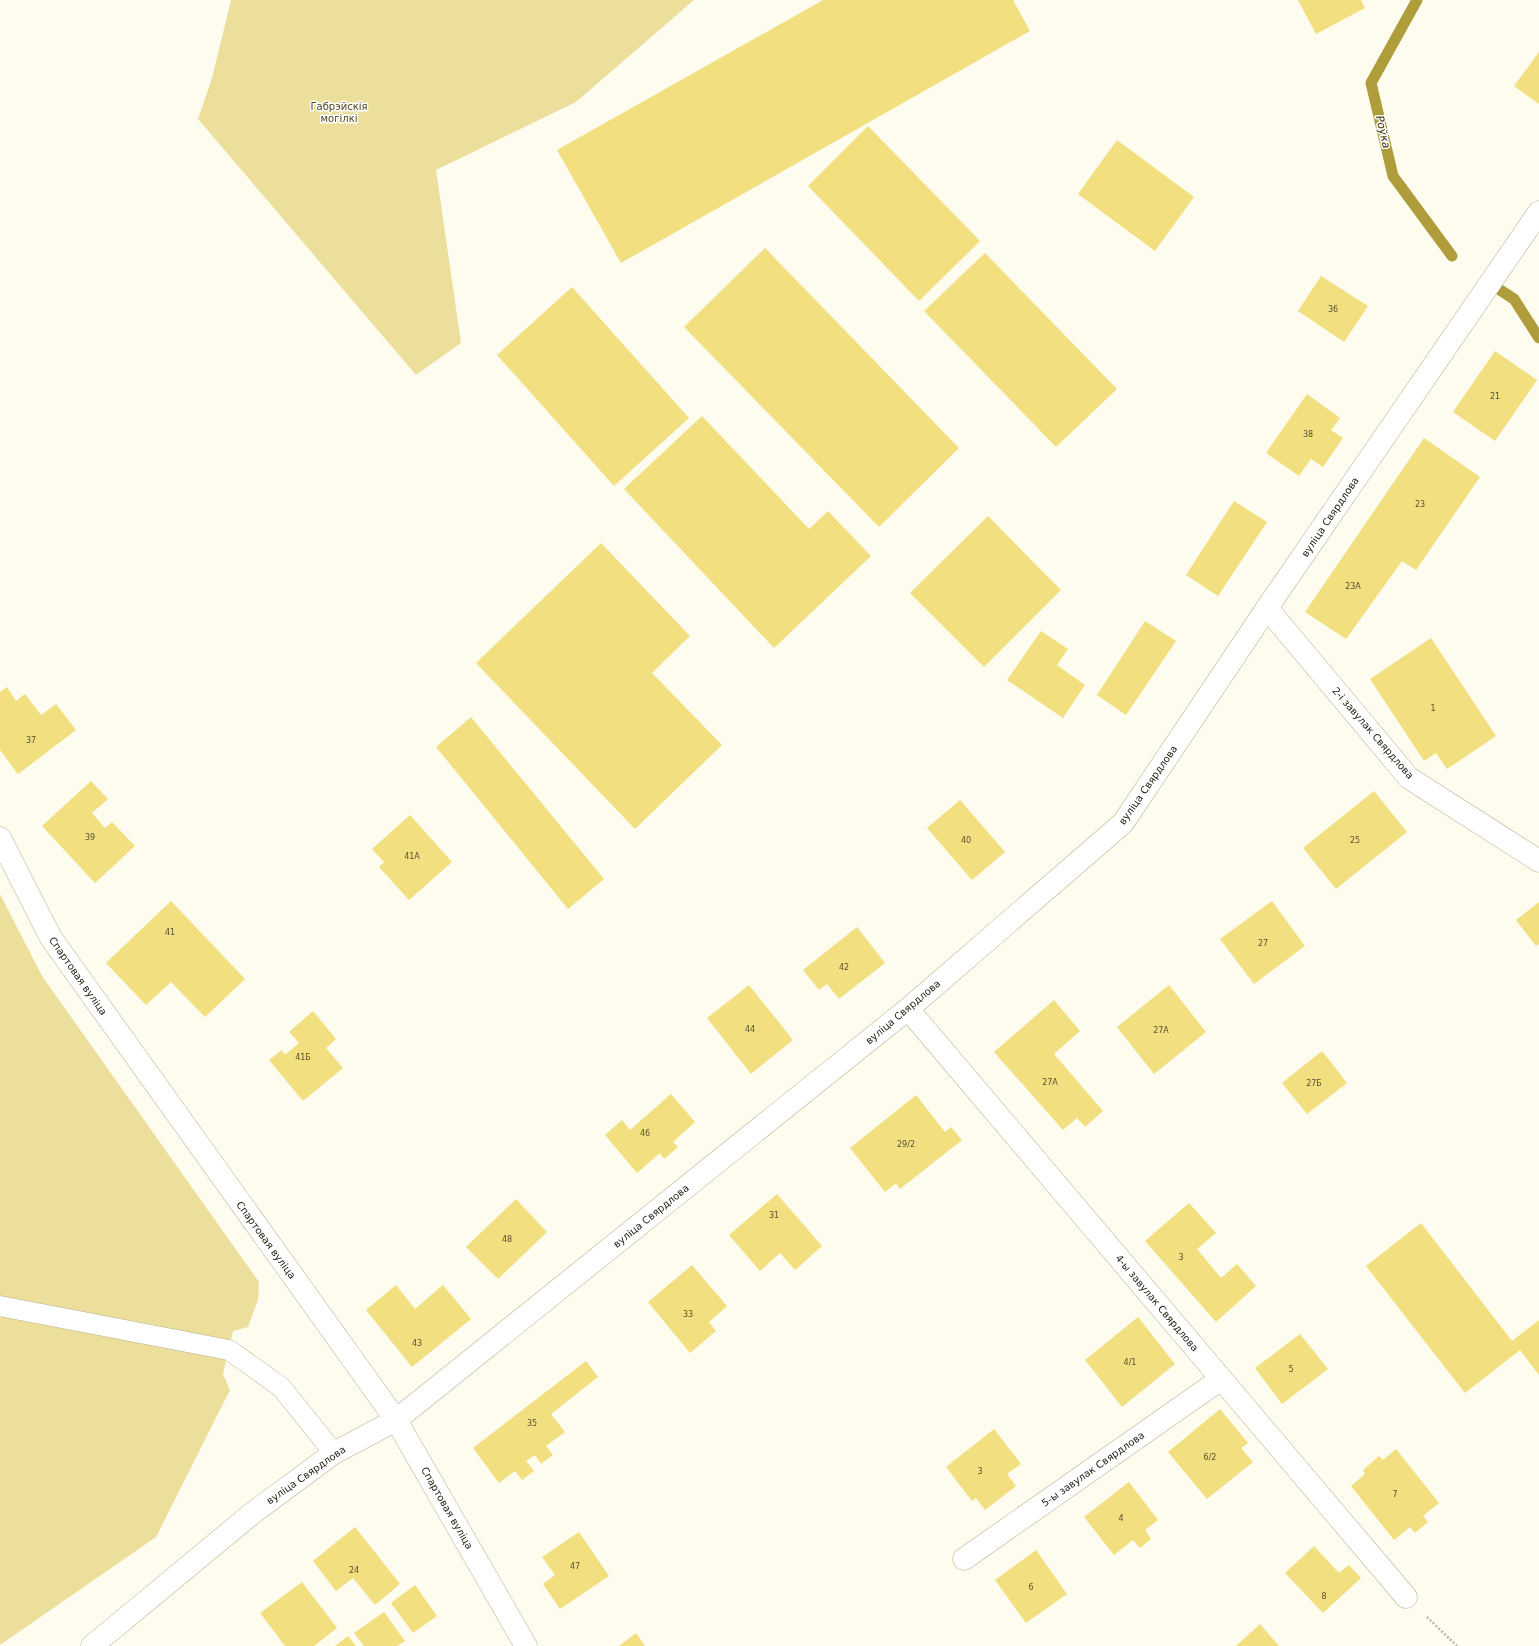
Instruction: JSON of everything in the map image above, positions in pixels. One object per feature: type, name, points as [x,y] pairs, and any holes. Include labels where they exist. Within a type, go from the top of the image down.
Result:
[{"type":"street","name":"вуліца Свярдлова","points":[[101,1643],[254,1512],[334,1453],[396,1420],[908,1009],[1123,823],[1267,608],[1539,212]]},
{"type":"street","name":"2-і завулак Свярдлова","points":[[1267,608],[1410,778],[1539,861]]},
{"type":"street","name":"Спартовая вуліца","points":[[0,838],[50,938],[396,1420],[526,1646]]},
{"type":"street","name":"4-ы завулак Свярдлова","points":[[908,1009],[1406,1597]]},
{"type":"street","name":"5-ы завулак Свярдлова","points":[[964,1559],[1221,1379]]},
{"type":"lane","points":[[0,1306],[228,1350],[281,1387],[334,1453]]},
{"type":"path","points":[[1406,1597],[1457,1646]]},
{"type":"green space","name":"Габрэйскія могілкі","points":[[231,0],[694,0],[576,102],[436,170],[461,343],[416,375],[198,119],[212,78]]},
{"type":"green space","points":[[0,894],[42,976],[259,1282],[258,1300],[248,1327],[233,1331],[223,1374],[230,1390],[156,1537],[0,1645]]},
{"type":"building","points":[[823,0],[1013,0],[1030,31],[621,263],[557,150]]},
{"type":"building","points":[[1298,0],[1361,0],[1365,8],[1316,34]]},
{"type":"building","points":[[1539,52],[1539,104],[1514,86]]},
{"type":"building","points":[[868,126],[980,241],[919,301],[808,186]]},
{"type":"building","points":[[1117,140],[1194,197],[1155,251],[1078,194]]},
{"type":"building","points":[[765,248],[959,448],[879,527],[684,327]]},
{"type":"building","points":[[985,253],[1117,389],[1056,447],[924,311]]},
{"type":"building","points":[[1321,276],[1368,306],[1344,342],[1298,311]]},
{"type":"building","points":[[572,287],[689,418],[614,486],[497,355]]},
{"type":"building","points":[[1495,351],[1537,380],[1495,441],[1453,412]]},
{"type":"building","points":[[1307,394],[1340,418],[1331,430],[1343,438],[1323,467],[1311,459],[1299,476],[1266,453]]},
{"type":"building","points":[[702,416],[809,529],[828,511],[871,556],[774,648],[624,489]]},
{"type":"building","points":[[1424,438],[1480,477],[1416,570],[1402,561],[1346,639],[1305,612]]},
{"type":"building","points":[[1234,501],[1267,522],[1218,596],[1186,575]]},
{"type":"building","points":[[988,516],[1061,590],[984,667],[910,593]]},
{"type":"building","points":[[601,543],[690,636],[652,673],[722,745],[635,829],[476,663]]},
{"type":"building","points":[[1145,621],[1176,641],[1126,715],[1097,695]]},
{"type":"building","points":[[1041,631],[1068,649],[1057,665],[1085,685],[1063,718],[1007,680]]},
{"type":"building","points":[[1431,638],[1496,736],[1447,769],[1436,753],[1424,761],[1370,679]]},
{"type":"building","points":[[7,687],[16,701],[25,694],[41,715],[56,704],[76,730],[18,774],[0,750],[0,692]]},
{"type":"building","points":[[471,717],[604,879],[568,909],[436,747]]},
{"type":"building","points":[[91,781],[108,799],[92,813],[105,828],[112,822],[135,846],[95,883],[42,826]]},
{"type":"building","points":[[1374,791],[1407,832],[1336,889],[1303,848]]},
{"type":"building","points":[[960,800],[1005,852],[972,880],[927,828]]},
{"type":"building","points":[[410,815],[452,862],[409,900],[379,867],[384,862],[372,849]]},
{"type":"building","points":[[171,901],[245,979],[205,1017],[171,982],[146,1005],[106,963]]},
{"type":"building","points":[[1272,901],[1305,946],[1254,984],[1220,939]]},
{"type":"building","points":[[1539,902],[1539,944],[1536,946],[1516,920]]},
{"type":"building","points":[[857,927],[885,963],[839,999],[827,984],[819,990],[803,970]]},
{"type":"building","points":[[749,985],[793,1040],[751,1074],[707,1018]]},
{"type":"building","points":[[1169,985],[1206,1032],[1154,1074],[1117,1027]]},
{"type":"building","points":[[1054,1000],[1080,1031],[1054,1054],[1103,1111],[1085,1127],[1077,1118],[1063,1130],[994,1052]]},
{"type":"building","points":[[313,1011],[336,1039],[326,1048],[343,1068],[303,1101],[269,1060],[282,1050],[285,1055],[299,1043],[289,1032]]},
{"type":"building","points":[[1322,1051],[1347,1083],[1307,1114],[1282,1083]]},
{"type":"building","points":[[671,1094],[695,1122],[673,1142],[678,1147],[664,1159],[660,1153],[637,1173],[605,1135],[622,1120],[630,1130]]},
{"type":"building","points":[[916,1095],[945,1132],[951,1127],[962,1140],[900,1189],[896,1183],[885,1192],[850,1148]]},
{"type":"building","points":[[777,1194],[822,1246],[795,1270],[780,1253],[760,1271],[729,1235]]},
{"type":"building","points":[[516,1199],[547,1232],[498,1279],[466,1247]]},
{"type":"building","points":[[1189,1203],[1216,1233],[1197,1249],[1221,1278],[1237,1264],[1256,1286],[1216,1322],[1145,1241]]},
{"type":"building","points":[[1421,1223],[1512,1341],[1539,1320],[1539,1375],[1520,1350],[1465,1393],[1366,1266]]},
{"type":"building","points":[[692,1265],[727,1306],[709,1322],[716,1331],[690,1353],[648,1302]]},
{"type":"building","points":[[396,1285],[415,1309],[443,1285],[471,1319],[412,1367],[366,1310]]},
{"type":"building","points":[[1138,1317],[1175,1364],[1122,1407],[1085,1360]]},
{"type":"building","points":[[1300,1334],[1328,1369],[1282,1404],[1255,1368]]},
{"type":"building","points":[[586,1361],[598,1377],[551,1414],[565,1432],[546,1446],[553,1455],[541,1464],[535,1455],[526,1461],[534,1471],[522,1480],[515,1471],[499,1483],[473,1448]]},
{"type":"building","points":[[1220,1409],[1248,1443],[1241,1448],[1253,1462],[1207,1499],[1168,1452]]},
{"type":"building","points":[[994,1429],[1021,1464],[1007,1474],[1016,1486],[985,1510],[976,1498],[972,1501],[946,1467]]},
{"type":"building","points":[[1396,1449],[1439,1503],[1423,1516],[1428,1522],[1415,1533],[1410,1527],[1394,1540],[1351,1486],[1365,1474],[1363,1470],[1379,1456],[1383,1460]]},
{"type":"building","points":[[1129,1482],[1158,1520],[1145,1530],[1151,1539],[1140,1548],[1133,1540],[1114,1555],[1084,1517]]},
{"type":"building","points":[[355,1527],[400,1584],[375,1605],[353,1578],[336,1591],[313,1561]]},
{"type":"building","points":[[579,1532],[609,1576],[560,1609],[543,1584],[555,1575],[542,1557]]},
{"type":"building","points":[[1314,1546],[1339,1573],[1349,1565],[1361,1578],[1323,1613],[1285,1573]]},
{"type":"building","points":[[1036,1550],[1067,1594],[1026,1623],[995,1580]]},
{"type":"building","points":[[302,1582],[337,1628],[314,1646],[285,1646],[260,1613]]},
{"type":"building","points":[[415,1585],[437,1616],[413,1633],[391,1603]]},
{"type":"building","points":[[384,1612],[405,1641],[397,1646],[364,1646],[354,1633]]},
{"type":"building","points":[[1260,1624],[1279,1646],[1236,1646]]},
{"type":"building","points":[[636,1633],[645,1646],[619,1646]]},
{"type":"building","points":[[348,1636],[356,1646],[335,1646]]},
{"type":"waterway","name":"Роўка","points":[[1417,0],[1371,83],[1393,176],[1452,256]]},
{"type":"waterway","name":"Роўка","points":[[1500,290],[1514,299],[1539,338]]}]
